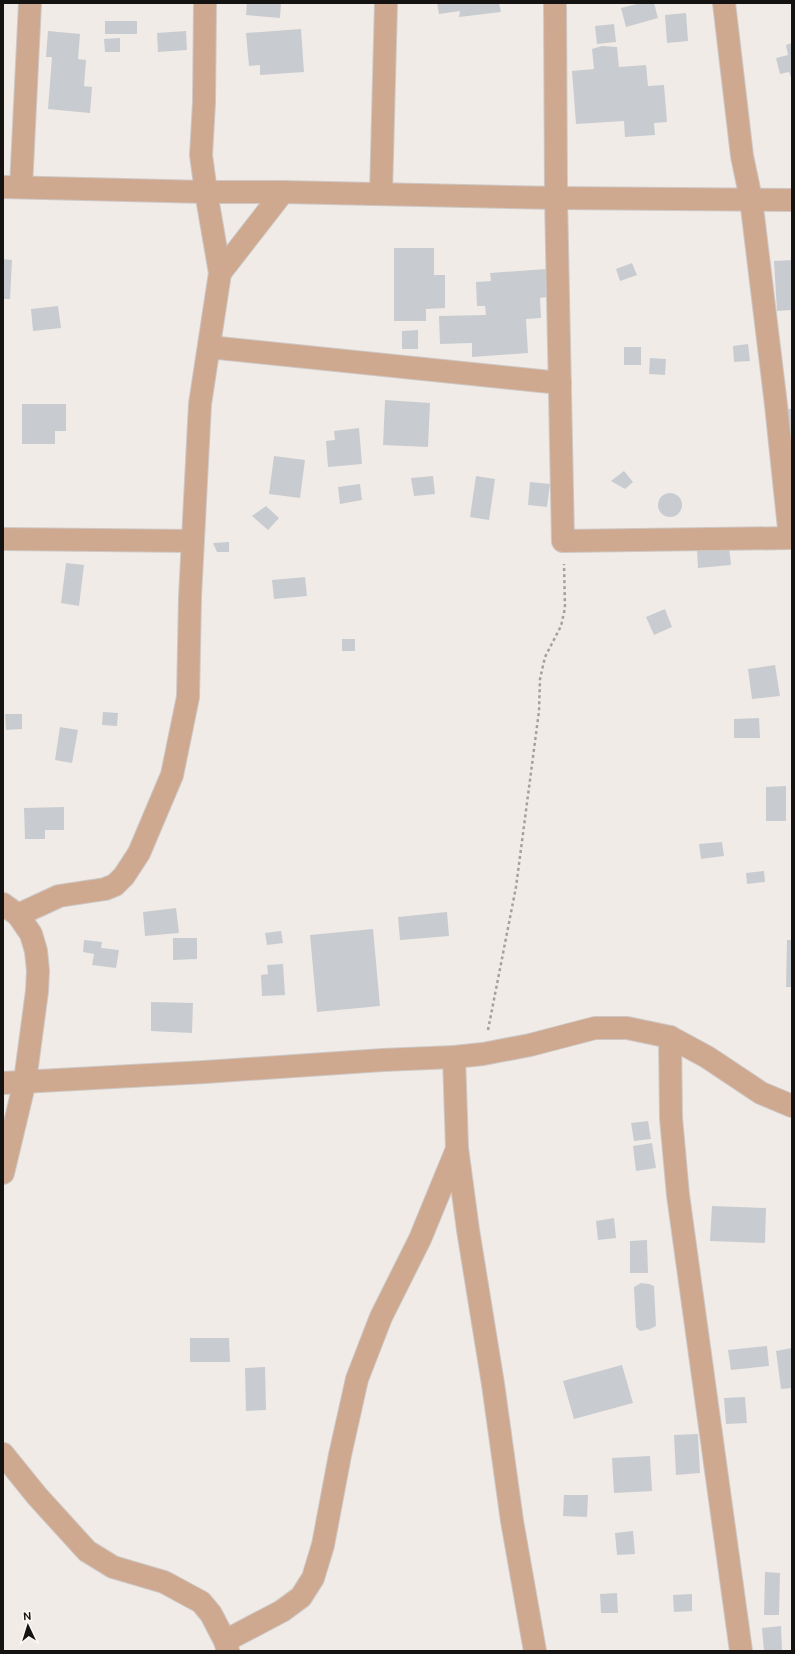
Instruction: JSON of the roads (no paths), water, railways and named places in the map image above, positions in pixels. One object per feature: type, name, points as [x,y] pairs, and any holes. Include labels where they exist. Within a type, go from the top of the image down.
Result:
[{"type":"street","points":[[30,3],[12,187],[556,198],[792,200]]},
{"type":"street","points":[[3,1173],[25,1081],[38,991],[36,951],[31,934],[10,910],[59,896],[105,889],[115,885],[124,876],[139,853],[172,775],[188,697],[192,542],[200,404],[220,274],[201,155],[204,103],[205,3]]},
{"type":"street","points":[[381,194],[386,3]]},
{"type":"street","points":[[556,3],[556,198],[563,541],[791,538],[751,199],[742,156],[724,3]]},
{"type":"street","points":[[220,274],[283,192]]},
{"type":"street","points":[[209,347],[560,383]]},
{"type":"street","points":[[3,539],[192,542]]},
{"type":"street","points":[[3,1083],[454,1057],[483,1054],[530,1045],[596,1028],[627,1028],[670,1036],[707,1057],[761,1093],[792,1106]]},
{"type":"street","points":[[670,1036],[671,1118],[678,1195],[741,1651]]},
{"type":"street","points":[[454,1057],[457,1148],[512,1521],[535,1651]]},
{"type":"street","points":[[3,1454],[37,1496],[87,1551],[113,1567],[164,1582],[201,1602],[211,1614],[227,1646],[282,1611],[301,1597],[313,1578],[323,1545],[340,1455],[357,1379],[381,1317],[420,1239],[457,1148]]}]
